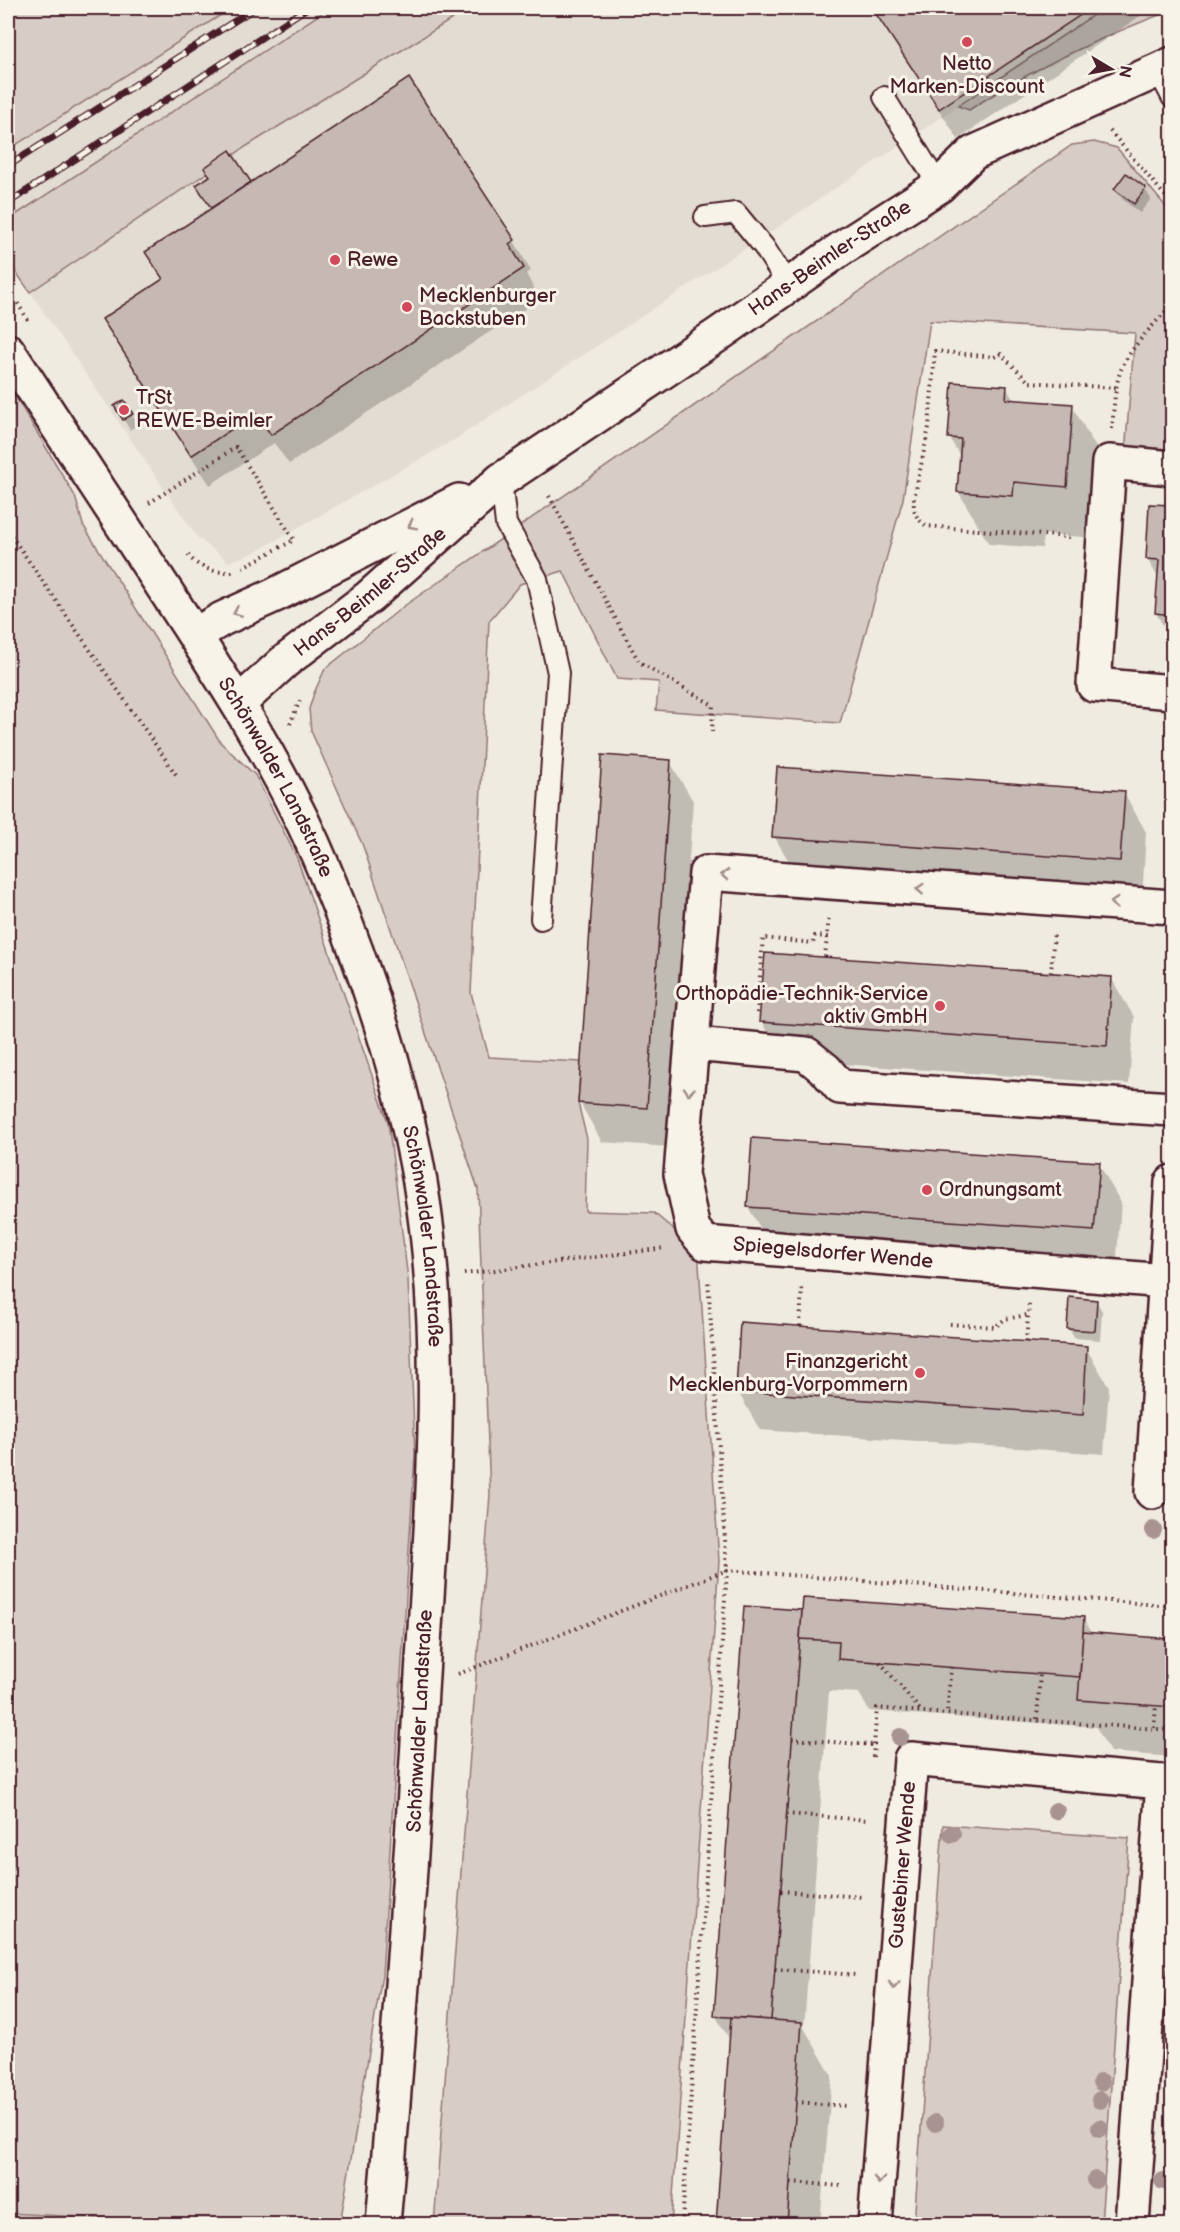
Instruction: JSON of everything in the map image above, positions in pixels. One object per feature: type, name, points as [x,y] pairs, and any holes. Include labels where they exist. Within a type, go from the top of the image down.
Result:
[{"type":"street","name":"Hans-Beimler-Straße","points":[[195,635],[222,619],[275,595],[501,480],[842,248],[939,186],[973,153],[1168,77]]},
{"type":"street","name":"Schönwalder Landstraße","points":[[8,351],[239,704],[288,791],[318,856],[378,1012],[404,1105],[420,1184],[432,1283],[436,1365],[435,1471],[401,2019],[383,2224]]},
{"type":"street","points":[[1173,468],[1109,462],[1094,685],[1173,692]]},
{"type":"street","name":"Hans-Beimler-Straße","points":[[239,704],[284,662],[369,597],[501,480]]},
{"type":"street","name":"Spiegelsdorfer Wende","points":[[1165,1281],[705,1243],[693,1229],[681,1174],[706,873],[1173,907]]},
{"type":"street","points":[[693,1044],[806,1054],[826,1070],[840,1087],[1173,1109]]},
{"type":"street","points":[[1152,1492],[1173,1182]]},
{"type":"street","name":"Gustebiner Wende","points":[[875,2224],[911,1759],[1168,1782],[1131,2224]]},
{"type":"lane","points":[[884,97],[939,186]]},
{"type":"lane","points":[[705,217],[736,213],[764,247],[789,286]]},
{"type":"lane","points":[[501,480],[506,524],[537,579],[558,673],[541,919]]},
{"type":"path","points":[[1103,124],[1173,204]]},
{"type":"path","points":[[1103,539],[926,526],[918,519],[913,510],[914,499],[929,427],[934,351],[994,357],[1001,354],[1029,382],[1116,388],[1122,368],[1136,346],[1173,304]]},
{"type":"path","points":[[147,504],[236,447],[294,540],[233,573],[216,571],[195,564],[182,547]]},
{"type":"path","points":[[142,495],[154,512]]},
{"type":"path","points":[[549,496],[639,662],[713,705],[712,732]]},
{"type":"path","points":[[8,531],[177,776]]},
{"type":"path","points":[[289,727],[303,691]]},
{"type":"path","points":[[755,1050],[763,938],[813,943],[815,936],[828,937],[825,957]]},
{"type":"path","points":[[1052,973],[1053,950]]},
{"type":"path","points":[[455,1276],[705,1243],[726,1570],[682,2224]]},
{"type":"path","points":[[800,1326],[801,1301]]},
{"type":"path","points":[[950,1324],[995,1327],[1005,1319],[1028,1316]]},
{"type":"path","points":[[1026,1342],[1028,1322]]},
{"type":"path","points":[[449,1677],[726,1570],[1173,1606]]},
{"type":"path","points":[[880,1662],[921,1712]]},
{"type":"path","points":[[951,1667],[947,1714],[1173,1730]]},
{"type":"path","points":[[1036,1719],[1040,1674]]},
{"type":"path","points":[[1154,1728],[1156,1705]]},
{"type":"path","points":[[792,1739],[874,1745]]},
{"type":"path","points":[[786,1814],[868,1820]]},
{"type":"path","points":[[781,1891],[862,1898]]},
{"type":"path","points":[[775,1969],[856,1975]]},
{"type":"path","points":[[796,2102],[846,2106]]},
{"type":"path","points":[[790,2182],[840,2186]]},
{"type":"shaded area","points":[[8,8],[232,8],[8,150]]},
{"type":"shaded area","points":[[232,8],[329,8],[8,220],[8,150]]},
{"type":"shaded area","points":[[329,8],[470,8],[247,146],[30,292],[8,261],[8,220]]},
{"type":"shaded area","points":[[470,8],[1104,8],[784,223],[454,440],[253,553],[229,562],[197,537],[30,292],[247,146]]},
{"type":"shaded area","points":[[1104,8],[1172,8],[1172,10],[1068,54],[1018,80],[969,110],[958,106]]},
{"type":"shaded area","points":[[1094,142],[1117,148],[1172,214],[1172,457],[1125,453],[1135,333],[930,321],[903,499],[840,723],[656,710],[659,682],[617,679],[563,571],[520,584],[489,621],[471,993],[489,1057],[581,1062],[578,1103],[587,1139],[585,1211],[654,1213],[698,1250],[719,1561],[671,2224],[434,2224],[490,1494],[478,1189],[363,846],[311,731],[309,709],[314,693],[325,669],[404,606],[1072,145]]},
{"type":"shaded area","points":[[8,384],[75,496],[83,525],[221,743],[255,775],[297,858],[388,1122],[408,1279],[415,1455],[382,1975],[340,2224],[212,2224],[8,2213]]},
{"type":"shaded area","points":[[943,1825],[1129,1838],[1101,2224],[914,2224]]},
{"type":"shaded area","points":[[8,2213],[212,2224],[8,2224]]},
{"type":"building","name":"Netto Marken-Discount","points":[[872,8],[1091,8],[939,109]]},
{"type":"building","name":"Rewe","points":[[409,78],[515,240],[509,244],[524,268],[271,435],[256,413],[191,456],[102,319],[163,279],[145,252]]},
{"type":"building","points":[[230,150],[251,182],[211,208],[196,185],[210,176],[204,168]]},
{"type":"building","points":[[1126,173],[1146,188],[1134,204],[1114,189]]},
{"type":"building","points":[[952,382],[1007,386],[1006,399],[1073,404],[1067,487],[1014,482],[1013,496],[957,492],[961,439],[948,438]]},
{"type":"building","name":"TrSt REWE-Beimler","points":[[124,400],[133,414],[123,420],[114,406]]},
{"type":"building","points":[[1149,504],[1172,505],[1172,615],[1155,613],[1159,560],[1146,559]]},
{"type":"building","points":[[602,755],[671,760],[647,1108],[578,1103]]},
{"type":"building","points":[[777,767],[1125,791],[1120,861],[772,837]]},
{"type":"building","points":[[765,953],[1112,977],[1107,1046],[759,1022]]},
{"type":"building","points":[[752,1138],[1100,1162],[1094,1231],[747,1207]]},
{"type":"building","points":[[1069,1297],[1097,1300],[1095,1331],[1067,1329]]},
{"type":"building","points":[[740,1322],[1087,1346],[1083,1415],[736,1391]]},
{"type":"building","points":[[803,1598],[1084,1617],[1080,1677],[838,1659],[839,1641],[800,1639]]},
{"type":"building","points":[[744,1606],[802,1610],[771,2020],[714,2016]]},
{"type":"building","points":[[1083,1632],[1172,1639],[1172,1707],[1078,1700]]},
{"type":"building","points":[[731,2017],[802,2022],[787,2224],[716,2224]]},
{"type":"railway","points":[[8,166],[255,8]]},
{"type":"railway","points":[[8,203],[307,8]]},
{"type":"place","name":"Netto Marken-Discount","points":[[967,42]]},
{"type":"place","name":"Rewe","points":[[335,260]]},
{"type":"place","name":"Mecklenburger Backstuben","points":[[407,307]]},
{"type":"place","name":"TrSt REWE-Beimler","points":[[124,410]]},
{"type":"place","name":"Orthopädie-Technik-Service aktiv GmbH","points":[[940,1006]]},
{"type":"place","name":"Ordnungsamt","points":[[927,1190]]},
{"type":"place","name":"Finanzgericht Mecklenburg-Vorpommern","points":[[920,1373]]}]
